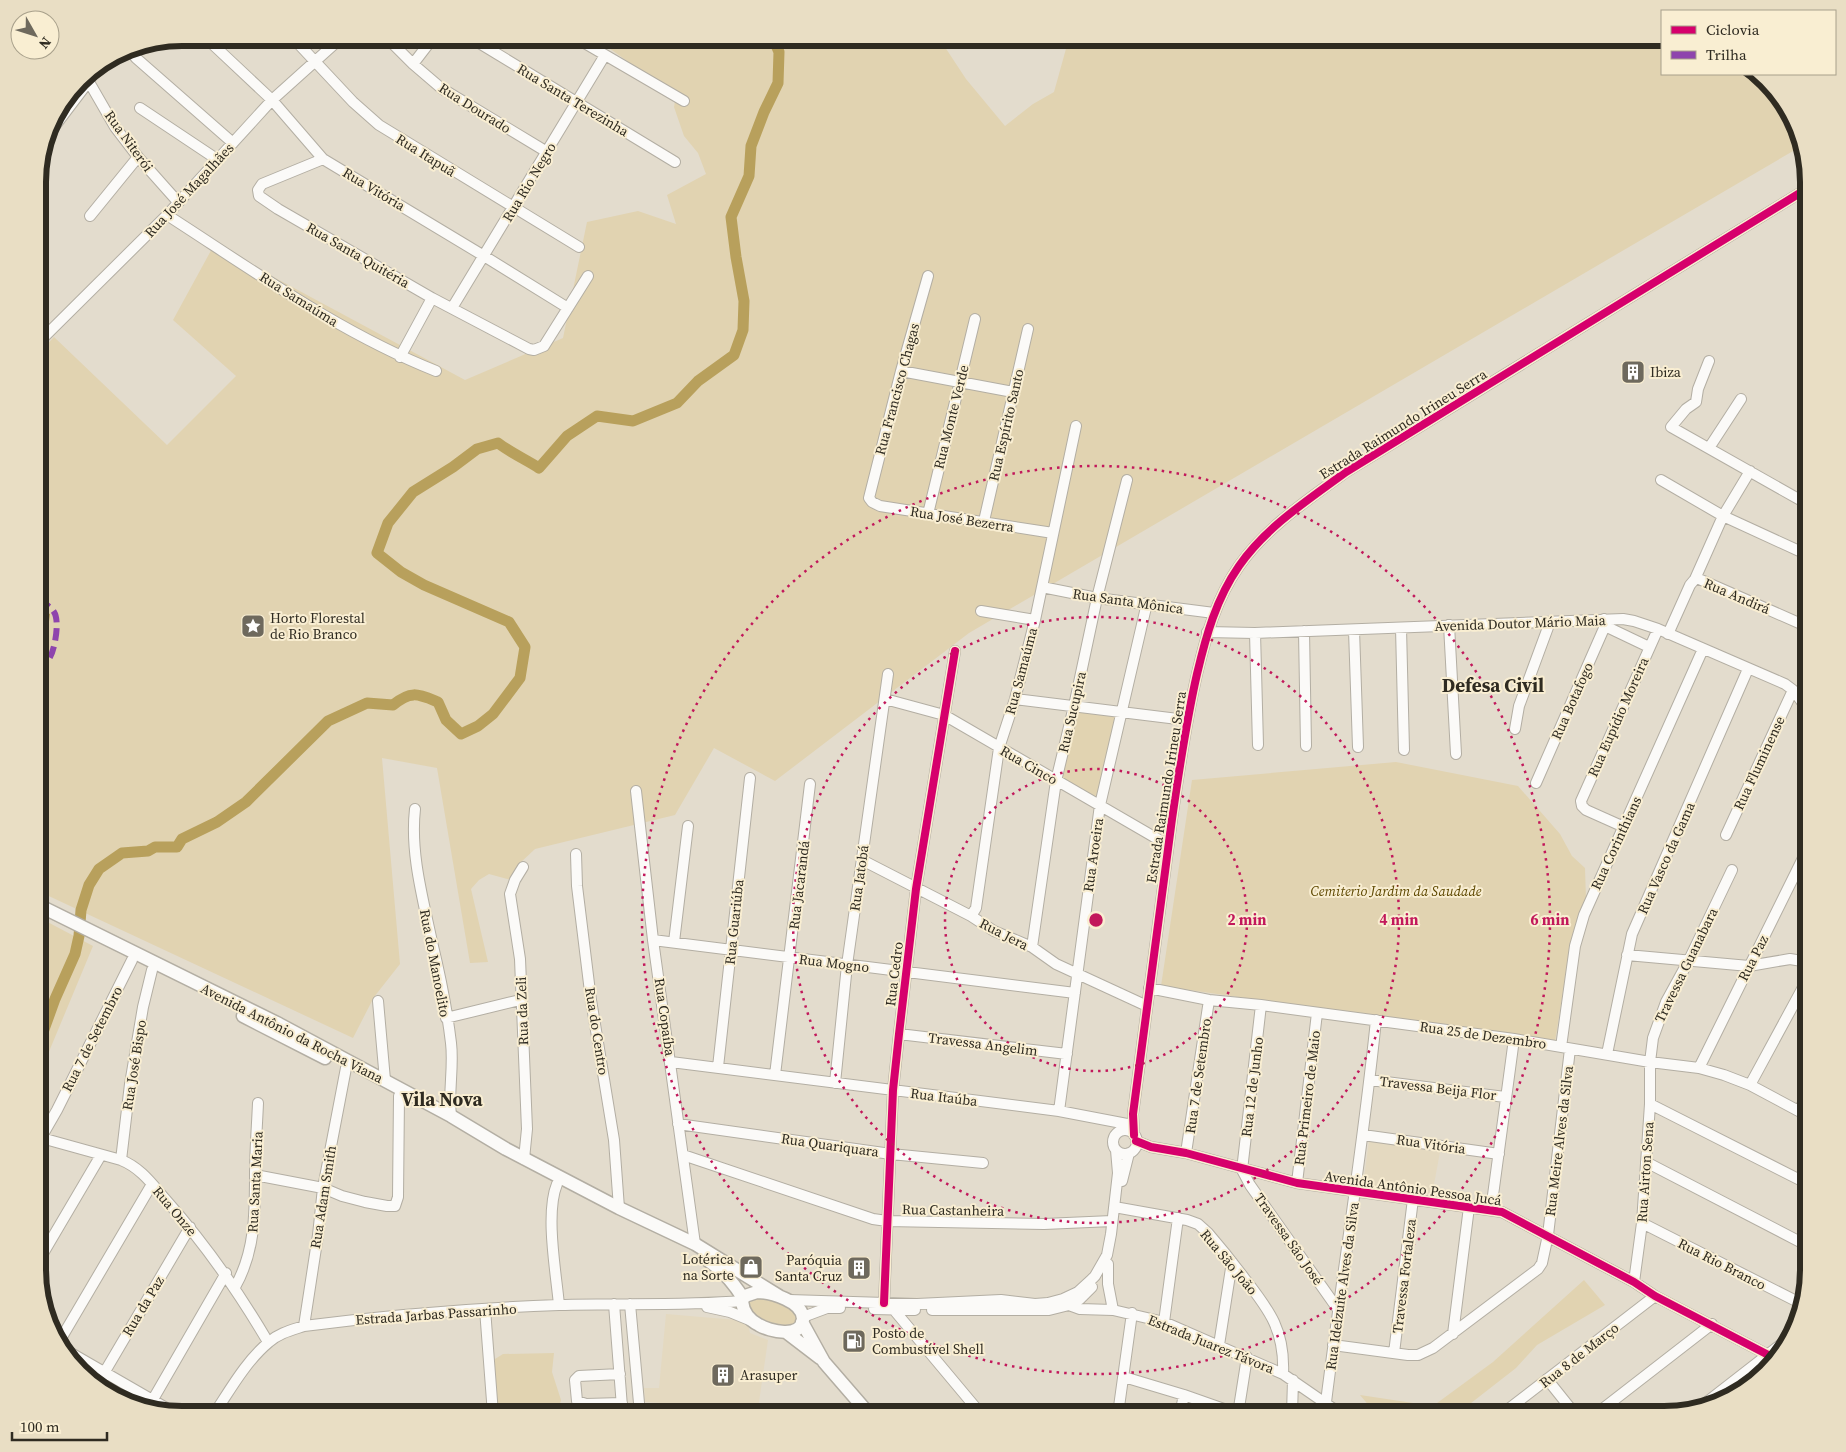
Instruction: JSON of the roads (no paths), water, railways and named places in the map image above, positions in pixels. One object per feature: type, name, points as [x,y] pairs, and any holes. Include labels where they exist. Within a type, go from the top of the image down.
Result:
[{"type":"main road","name":"Avenida Antônio da Rocha Viana","points":[[47,913],[279,1024],[451,1116],[524,1159],[619,1208],[695,1244],[784,1298]]},
{"type":"main road","name":"Avenida Antônio da Rocha Viana","points":[[85,932],[132,960],[399,1096],[509,1160],[616,1214],[676,1241],[722,1270],[731,1280],[742,1299],[746,1314],[752,1321]]},
{"type":"main road","points":[[742,1299],[756,1292],[784,1298],[799,1310],[802,1320],[824,1362]]},
{"type":"main road","points":[[752,1321],[776,1332],[786,1332],[797,1328],[802,1320]]},
{"type":"main road","points":[[786,1332],[824,1362],[862,1406]]},
{"type":"street","name":"Rua Vitória","points":[[215,46],[272,100],[323,159],[568,308]]},
{"type":"street","name":"Rua Itapuã","points":[[300,46],[353,102],[378,125],[579,247]]},
{"type":"street","name":"Rua José Magalhães","points":[[47,334],[167,216],[272,100],[332,46]]},
{"type":"street","name":"Rua Dourado","points":[[395,46],[440,88],[546,152]]},
{"type":"street","points":[[413,64],[426,46]]},
{"type":"street","name":"Rua Santa Terezinha","points":[[484,46],[675,162]]},
{"type":"street","points":[[590,46],[684,101]]},
{"type":"street","points":[[134,55],[233,143]]},
{"type":"street","name":"Rua Rio Negro","points":[[452,308],[605,55]]},
{"type":"street","name":"Rua Niterói","points":[[90,83],[115,127],[138,157],[178,202]]},
{"type":"street","points":[[140,108],[218,160]]},
{"type":"street","points":[[90,216],[138,157]]},
{"type":"street","name":"Rua Santa Quitéria","points":[[323,159],[262,184],[258,190],[259,196],[278,209],[432,298],[529,349],[534,350],[544,346],[568,308]]},
{"type":"street","name":"Estrada Raimundo Irineu Serra","points":[[1135,1138],[1133,1114],[1186,720],[1207,632],[1214,613],[1238,567],[1256,545],[1280,523],[1346,472],[1800,193]]},
{"type":"street","name":"Rua Samaúma","points":[[167,216],[331,320],[400,357],[436,371]]},
{"type":"street","points":[[568,308],[588,276]]},
{"type":"street","name":"Rua Francisco Chagas","points":[[872,502],[869,498],[901,371],[928,276]]},
{"type":"street","points":[[400,357],[432,298]]},
{"type":"street","name":"Rua Monte Verde","points":[[928,514],[974,320]]},
{"type":"street","name":"Rua Espírito Santo","points":[[984,521],[1028,329]]},
{"type":"street","points":[[1709,361],[1698,389],[1696,402],[1686,409],[1671,427],[1800,500]]},
{"type":"street","points":[[901,371],[1013,392]]},
{"type":"street","points":[[1709,448],[1741,399]]},
{"type":"street","name":"Rua Samaúma","points":[[971,916],[976,908],[999,748],[1015,699],[1042,587],[1076,426]]},
{"type":"street","points":[[1694,579],[1723,516],[1750,470]]},
{"type":"street","name":"Rua Sucupira","points":[[1032,947],[1056,781],[1097,598],[1127,480]]},
{"type":"street","points":[[1661,480],[1723,516],[1800,551]]},
{"type":"street","name":"Rua José Bezerra","points":[[872,502],[880,506],[1053,533]]},
{"type":"street","name":"Rua Andirá","points":[[1668,634],[1694,579],[1702,580],[1800,623]]},
{"type":"street","name":"Rua Santa Mônica","points":[[1042,587],[1097,598],[1214,613]]},
{"type":"street","name":"Rua Aroeira","points":[[1059,1110],[1100,805],[1147,603]]},
{"type":"street","points":[[981,611],[1034,620]]},
{"type":"street","name":"Avenida Doutor Mário Maia","points":[[1207,632],[1254,633],[1449,625],[1634,621],[1658,629],[1784,684],[1793,690],[1800,699]]},
{"type":"street","points":[[1515,729],[1519,706],[1550,622]]},
{"type":"street","points":[[1604,623],[1649,647]]},
{"type":"street","name":"Rua Botafogo","points":[[1536,783],[1604,623]]},
{"type":"street","points":[[1449,625],[1456,754]]},
{"type":"street","points":[[1401,628],[1404,750]]},
{"type":"street","name":"Rua Eupídio Moreira","points":[[1624,827],[1586,810],[1582,806],[1581,801],[1658,629]]},
{"type":"street","points":[[1354,630],[1358,747]]},
{"type":"street","points":[[1304,631],[1306,746]]},
{"type":"street","points":[[1254,633],[1258,745]]},
{"type":"street","name":"Rua Corinthians","points":[[1566,1048],[1575,946],[1578,932],[1592,895],[1703,649]]},
{"type":"street","name":"Rua Cedro","points":[[884,1303],[893,1090],[899,1034],[916,889],[955,651]]},
{"type":"street","name":"Rua Vasco da Gama","points":[[1607,1054],[1632,934],[1748,669]]},
{"type":"street","name":"Rua Jatobá","points":[[835,1083],[847,965],[888,674]]},
{"type":"street","name":"Rua Fluminense","points":[[1726,835],[1793,690]]},
{"type":"street","name":"Rua Cinco","points":[[885,699],[944,715],[1168,845]]},
{"type":"street","points":[[1015,699],[1186,720]]},
{"type":"street","name":"Rua Guariúba","points":[[718,1067],[750,778]]},
{"type":"street","name":"Rua Jacarandá","points":[[775,1075],[810,784]]},
{"type":"street","name":"Rua Copaíba","points":[[636,791],[653,940],[695,1244]]},
{"type":"street","name":"Rua do Manoelito","points":[[415,809],[416,856],[425,913],[442,985],[451,1044],[451,1116]]},
{"type":"street","points":[[674,942],[688,826]]},
{"type":"street","name":"Rua do Centro","points":[[576,854],[577,886],[589,982],[614,1140],[619,1208]]},
{"type":"street","name":"Rua Jera","points":[[862,860],[971,916],[994,931],[1032,947],[1056,964],[1147,1006]]},
{"type":"street","name":"Rua Paz","points":[[1699,1068],[1800,864]]},
{"type":"street","name":"Rua da Zeli","points":[[523,867],[515,880],[510,894],[520,959],[520,1000],[527,1129],[524,1159]]},
{"type":"street","name":"Travessa Guanabara","points":[[1650,1062],[1652,1038],[1666,1002],[1689,960],[1732,870]]},
{"type":"street","name":"Rua Mogno","points":[[653,940],[1075,993]]},
{"type":"street","points":[[1627,955],[1749,966],[1790,959],[1800,961]]},
{"type":"street","name":"Rua 7 de Setembro","points":[[47,1127],[132,960]]},
{"type":"street","name":"Rua José Bispo","points":[[121,1160],[130,1084],[143,1007],[152,970]]},
{"type":"street","name":"Rua 25 de Dezembro","points":[[1149,988],[1209,1000],[1261,1005],[1514,1039],[1650,1062],[1699,1068],[1750,1085],[1800,1111]]},
{"type":"street","points":[[1750,1085],[1800,993]]},
{"type":"street","points":[[446,1018],[520,1000]]},
{"type":"street","name":"Rua 7 de Setembro","points":[[1186,1153],[1209,1000]]},
{"type":"street","points":[[378,1001],[385,1080]]},
{"type":"street","name":"Rua 12 de Junho","points":[[1242,1170],[1261,1005]]},
{"type":"street","name":"Rua Primeiro de Maio","points":[[1297,1183],[1317,1013]]},
{"type":"street","name":"Rua Idelzuite Alves da Silva","points":[[1326,1402],[1337,1308],[1363,1135],[1376,1020]]},
{"type":"street","name":"Travessa Angelim","points":[[899,1034],[1067,1054]]},
{"type":"street","points":[[1491,1210],[1514,1039]]},
{"type":"street","name":"Rua Meire Alves da Silva","points":[[1333,1345],[1394,1353],[1418,1355],[1425,1353],[1534,1273],[1542,1263],[1548,1235],[1566,1048]]},
{"type":"street","name":"Rua Itaúba","points":[[671,1062],[1059,1110],[1124,1127]]},
{"type":"street","name":"Rua Airton Sena","points":[[1634,1282],[1642,1223],[1650,1104],[1650,1062]]},
{"type":"street","name":"Rua Adam Smith","points":[[304,1326],[318,1235],[322,1188],[346,1068]]},
{"type":"street","name":"Travessa Beija Flor","points":[[1370,1080],[1505,1097]]},
{"type":"street","points":[[255,1175],[322,1188],[357,1200],[395,1206],[398,1201],[399,1187],[399,1096]]},
{"type":"street","name":"Rua Santa Maria","points":[[235,1287],[247,1263],[252,1241],[256,1198],[258,1103]]},
{"type":"street","points":[[1650,1104],[1800,1180]]},
{"type":"street","name":"Estrada Raimundo Irineu Serra","points":[[1124,1127],[1133,1114]]},
{"type":"street","name":"Rua Quariquara","points":[[678,1124],[891,1154],[983,1163]]},
{"type":"street","points":[[784,1298],[884,1303],[990,1305],[1049,1310],[1069,1305],[1087,1293],[1097,1282],[1108,1264],[1116,1242],[1123,1175],[1135,1138],[1124,1127],[1114,1137],[1118,1173],[1110,1241],[1104,1261],[1095,1276],[1078,1292],[1048,1303],[990,1305],[894,1310],[836,1308],[820,1310],[802,1320]]},
{"type":"street","name":"Rua Vitória","points":[[1363,1135],[1499,1154]]},
{"type":"street","name":"Avenida Antônio Pessoa Jucá","points":[[1135,1138],[1151,1147],[1186,1153],[1242,1170],[1297,1183],[1502,1212],[1634,1282],[1655,1296],[1769,1355]]},
{"type":"street","name":"Rua Onze","points":[[47,1142],[121,1160],[132,1165],[142,1173],[190,1227],[226,1273],[268,1342]]},
{"type":"street","name":"Avenida Antônio Pessoa Jucá","points":[[1131,1152],[1151,1147]]},
{"type":"street","points":[[1116,1150],[1120,1153],[1131,1152]]},
{"type":"street","points":[[47,1247],[101,1155]]},
{"type":"street","name":"Rua Castanheira","points":[[683,1155],[873,1219],[887,1221],[1044,1224],[1112,1221]]},
{"type":"street","points":[[1646,1162],[1800,1242]]},
{"type":"street","name":"Travessa São José","points":[[1242,1170],[1250,1185],[1337,1308]]},
{"type":"street","points":[[63,1335],[152,1184]]},
{"type":"street","points":[[557,1184],[553,1196],[552,1220],[559,1305]]},
{"type":"street","name":"Travessa Fortaleza","points":[[1394,1353],[1413,1199]]},
{"type":"street","points":[[1453,1334],[1469,1207]]},
{"type":"street","name":"Rua São João","points":[[1120,1208],[1178,1218],[1198,1224],[1208,1233],[1269,1310],[1277,1329],[1284,1359],[1283,1374]]},
{"type":"street","points":[[1164,1322],[1178,1218]]},
{"type":"street","name":"Rua Rio Branco","points":[[1642,1223],[1796,1301]]},
{"type":"street","name":"Rua da Paz","points":[[100,1379],[190,1227]]},
{"type":"street","points":[[1219,1344],[1232,1262]]},
{"type":"street","points":[[1108,1264],[1109,1292],[1114,1310]]},
{"type":"street","points":[[151,1402],[226,1273]]},
{"type":"street","name":"Rua 8 de Março","points":[[1512,1406],[1655,1296]]},
{"type":"street","name":"Estrada Jarbas Passarinho","points":[[220,1406],[250,1362],[268,1342],[288,1331],[304,1326],[485,1309],[559,1305],[698,1305],[742,1299]]},
{"type":"street","points":[[614,1304],[620,1374],[622,1405],[586,1404],[577,1401],[575,1380],[579,1376],[620,1374]]},
{"type":"street","points":[[630,1304],[639,1406]]},
{"type":"street","name":"Estrada Jarbas Passarinho","points":[[698,1305],[730,1312],[752,1321]]},
{"type":"street","name":"Estrada Juarez Távora","points":[[1069,1305],[1080,1309],[1114,1310],[1132,1313],[1164,1322],[1219,1344],[1283,1374],[1331,1406]]},
{"type":"street","points":[[485,1309],[492,1406]]},
{"type":"street","points":[[894,1310],[974,1406]]},
{"type":"street","points":[[1119,1406],[1132,1313]]},
{"type":"street","points":[[1606,1406],[1712,1324]]},
{"type":"street","points":[[78,1357],[145,1400]]},
{"type":"street","points":[[1239,1406],[1247,1357]]},
{"type":"street","points":[[1719,1394],[1760,1366]]},
{"type":"street","points":[[1124,1377],[1215,1406]]},
{"type":"street","points":[[1547,1379],[1569,1406]]},
{"type":"street","points":[[1292,1406],[1294,1380]]},
{"type":"street","points":[[1182,1406],[1184,1395]]},
{"type":"waterway","points":[[47,1021],[75,954],[79,936],[81,910],[89,885],[99,869],[122,853],[148,851],[155,847],[177,847],[182,839],[217,822],[246,802],[328,721],[367,703],[393,705],[410,695],[420,695],[438,702],[446,720],[461,734],[478,726],[493,714],[520,678],[525,647],[509,622],[424,585],[401,572],[377,553],[388,523],[413,492],[453,467],[477,449],[498,443],[539,468],[567,436],[597,416],[633,421],[677,403],[698,381],[734,355],[743,330],[744,301],[731,217],[749,176],[751,146],[778,83],[779,52],[776,46]]},
{"type":"place","name":"Ibiza","points":[[1633,372]]},
{"type":"place","name":"Horto Florestal de Rio Branco","points":[[253,626]]},
{"type":"place","name":"Lotérica na Sorte","points":[[751,1267]]},
{"type":"place","name":"Paróquia Santa Cruz","points":[[859,1268]]},
{"type":"place","name":"Posto de Combustível Shell","points":[[854,1341]]},
{"type":"place","name":"Arasuper","points":[[723,1375]]},
{"type":"district","name":"Defesa Civil","points":[[1493,685]]},
{"type":"district","name":"Vila Nova","points":[[442,1099]]},
{"type":"park label","name":"Cemiterio Jardim da Saudade","points":[[1396,891]]}]
